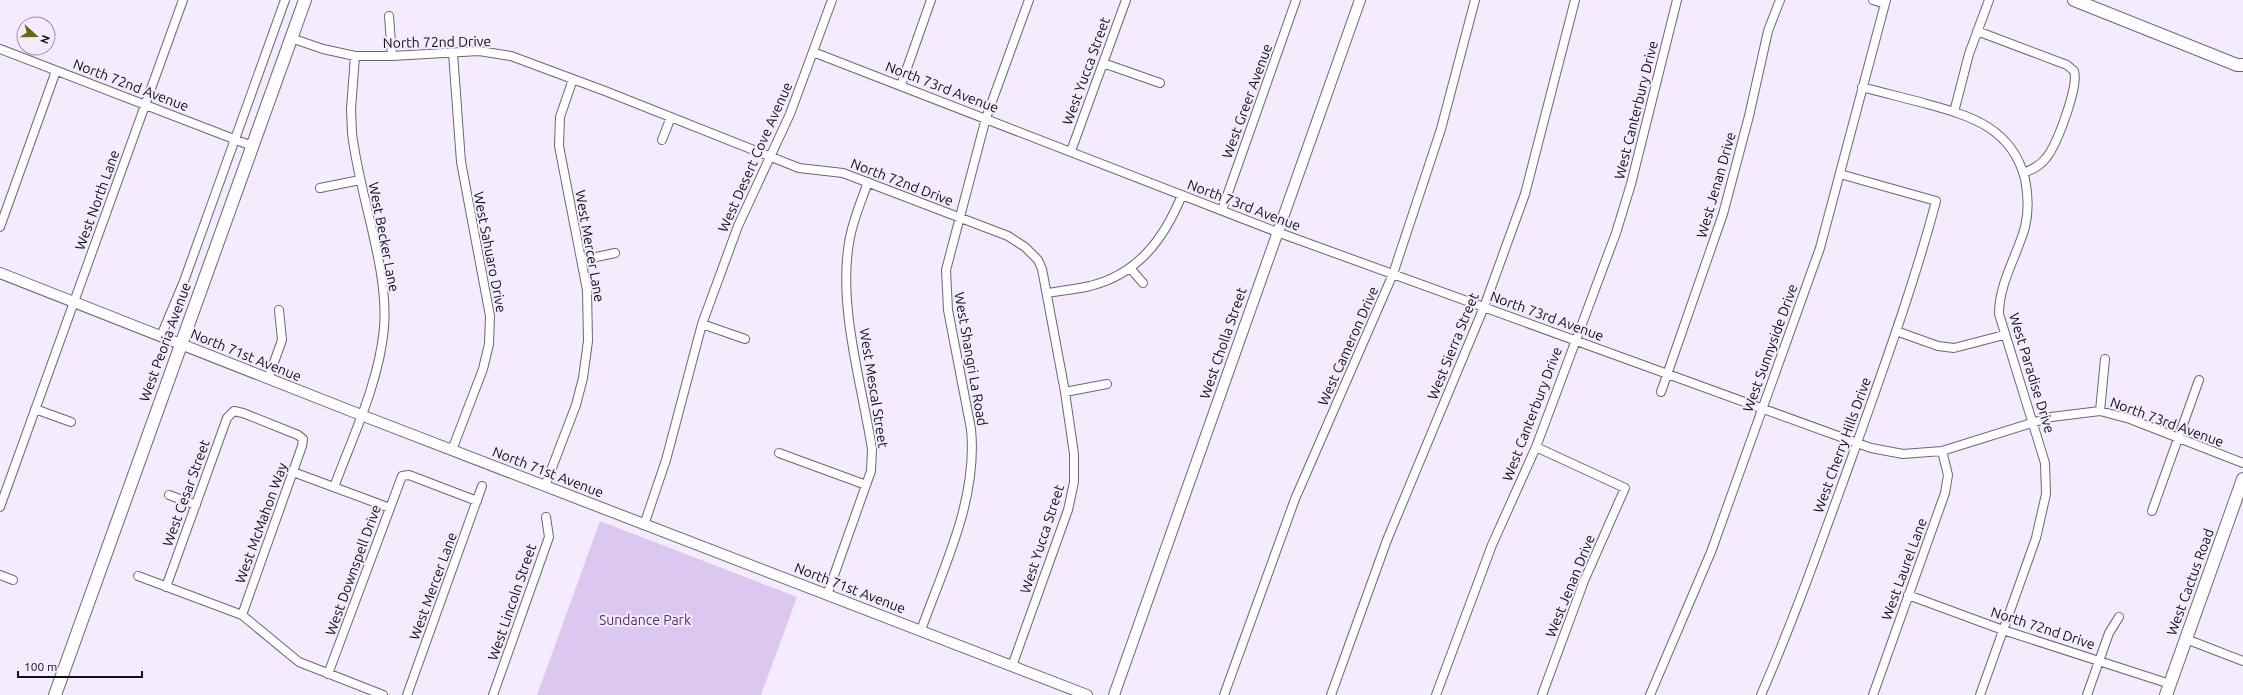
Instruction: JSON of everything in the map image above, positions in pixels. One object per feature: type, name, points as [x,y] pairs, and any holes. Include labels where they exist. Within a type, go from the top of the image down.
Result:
[{"type":"main road","name":"West Peoria Avenue","points":[[55,695],[305,0]]},
{"type":"main road","points":[[2074,0],[2241,67]]},
{"type":"main road","name":"West Cactus Road","points":[[2168,690],[2243,479]]},
{"type":"street","name":"West North Lane","points":[[0,507],[183,0]]},
{"type":"street","name":"West Peoria Avenue","points":[[161,336],[172,310],[286,0]]},
{"type":"street","name":"West Desert Cove Avenue","points":[[644,525],[666,460],[702,324],[738,226],[772,156],[790,114],[832,0]]},
{"type":"street","points":[[901,85],[931,0]]},
{"type":"street","name":"West Shangri La Road","points":[[920,630],[964,512],[971,476],[971,429],[948,310],[945,283],[948,257],[986,118],[1029,0]]},
{"type":"street","name":"West Yucca Street","points":[[1071,151],[1126,0]]},
{"type":"street","name":"West Greer Avenue","points":[[1222,210],[1296,0]]},
{"type":"street","name":"West Cholla Street","points":[[1114,695],[1360,0]]},
{"type":"street","name":"West Cameron Drive","points":[[1224,695],[1295,499],[1393,274],[1441,129],[1475,0]]},
{"type":"street","name":"West Sierra Street","points":[[1331,695],[1387,540],[1484,307],[1525,194],[1575,0]]},
{"type":"street","name":"West Canterbury Drive","points":[[1436,695],[1492,545],[1536,447],[1616,232],[1631,184],[1677,0]]},
{"type":"street","name":"West Jenan Drive","points":[[1668,374],[1723,214],[1749,116],[1768,31],[1780,0]]},
{"type":"street","points":[[1873,0],[1886,2]]},
{"type":"street","points":[[1954,112],[1969,54],[1989,0]]},
{"type":"street","name":"West Sunnyside Drive","points":[[1650,695],[1711,552],[1820,248],[1886,2]]},
{"type":"street","points":[[389,16],[392,56]]},
{"type":"street","points":[[1977,31],[2067,65],[2074,70],[2074,86],[2051,151],[2039,166],[2023,173]]},
{"type":"street","name":"North 72nd Drive","points":[[291,38],[323,49],[355,56],[392,56],[479,51],[500,54],[573,79],[772,156],[799,168],[843,173],[1008,236],[1025,247],[1038,260],[1047,293]]},
{"type":"street","name":"North 72nd Avenue","points":[[0,49],[252,146]]},
{"type":"street","name":"North 73rd Avenue","points":[[813,52],[1277,232],[1857,443],[1903,454],[1942,451],[2033,422],[2067,414],[2100,411],[2130,419],[2243,463]]},
{"type":"street","name":"West Sahuaro Drive","points":[[452,450],[483,369],[489,344],[490,316],[461,162],[453,53]]},
{"type":"street","name":"West Becker Lane","points":[[334,487],[361,415],[379,356],[384,322],[382,282],[360,180],[351,122],[355,56]]},
{"type":"street","points":[[1103,63],[1160,82]]},
{"type":"street","points":[[0,227],[56,70]]},
{"type":"street","name":"West Mercer Lane","points":[[545,486],[576,405],[585,366],[589,324],[587,290],[582,260],[558,146],[560,117],[573,79]]},
{"type":"street","name":"West Paradise Drive","points":[[1862,87],[1954,112],[1976,120],[1993,130],[2011,148],[2023,173],[2028,199],[2027,218],[1999,303],[1999,314],[2004,335],[2033,422],[2045,464],[2044,508],[2036,538],[1980,695]]},
{"type":"street","points":[[662,140],[671,117]]},
{"type":"street","name":"West Cherry Hills Drive","points":[[1761,695],[1805,586],[1857,443],[1912,284],[1936,200],[1840,174]]},
{"type":"street","points":[[320,188],[360,180]]},
{"type":"street","name":"West Mescal Street","points":[[827,595],[871,471],[872,449],[848,309],[846,275],[851,231],[868,182]]},
{"type":"street","points":[[1047,293],[1090,286],[1105,281],[1130,268],[1153,247],[1162,236],[1182,195]]},
{"type":"street","points":[[582,260],[615,253]]},
{"type":"street","points":[[1130,268],[1143,283]]},
{"type":"street","name":"North 71st Avenue","points":[[0,273],[644,525],[1087,695]]},
{"type":"street","name":"West Yucca Street","points":[[1012,666],[1068,510],[1074,482],[1074,454],[1065,392],[1047,293]]},
{"type":"street","points":[[268,379],[282,340],[279,310]]},
{"type":"street","points":[[702,324],[745,339]]},
{"type":"street","points":[[1896,331],[1938,346],[1954,348],[2004,335]]},
{"type":"street","points":[[2100,411],[2105,359]]},
{"type":"street","points":[[1661,392],[1668,374]]},
{"type":"street","points":[[2152,511],[2200,380]]},
{"type":"street","points":[[1065,392],[1107,384]]},
{"type":"street","points":[[35,409],[70,422]]},
{"type":"street","name":"West Cesar Street","points":[[166,587],[227,418],[234,411],[243,413],[298,435],[303,439]]},
{"type":"street","name":"West McMahon Way","points":[[242,615],[293,472],[303,439]]},
{"type":"street","name":"West Jenan Drive","points":[[1536,447],[1625,488],[1584,581],[1542,695]]},
{"type":"street","name":"West Laurel Lane","points":[[1872,695],[1948,482],[1942,451]]},
{"type":"street","points":[[779,453],[866,485]]},
{"type":"street","points":[[293,472],[390,508]]},
{"type":"street","name":"West Downspell Drive","points":[[328,674],[402,476],[409,475],[477,501]]},
{"type":"street","name":"West Mercer Lane","points":[[407,695],[482,486]]},
{"type":"street","points":[[169,495],[196,505]]},
{"type":"street","name":"West Lincoln Street","points":[[493,695],[549,537],[546,517]]},
{"type":"street","points":[[0,575],[13,580]]},
{"type":"street","points":[[138,576],[242,615],[299,662],[383,695]]},
{"type":"street","name":"North 72nd Drive","points":[[1908,595],[2003,630],[2099,660],[2168,690]]},
{"type":"street","points":[[2086,695],[2109,632],[2120,617]]},
{"type":"street","points":[[2186,639],[2243,661]]},
{"type":"green space","name":"Sundance Park","points":[[600,521],[797,597],[761,695],[537,695]]}]
